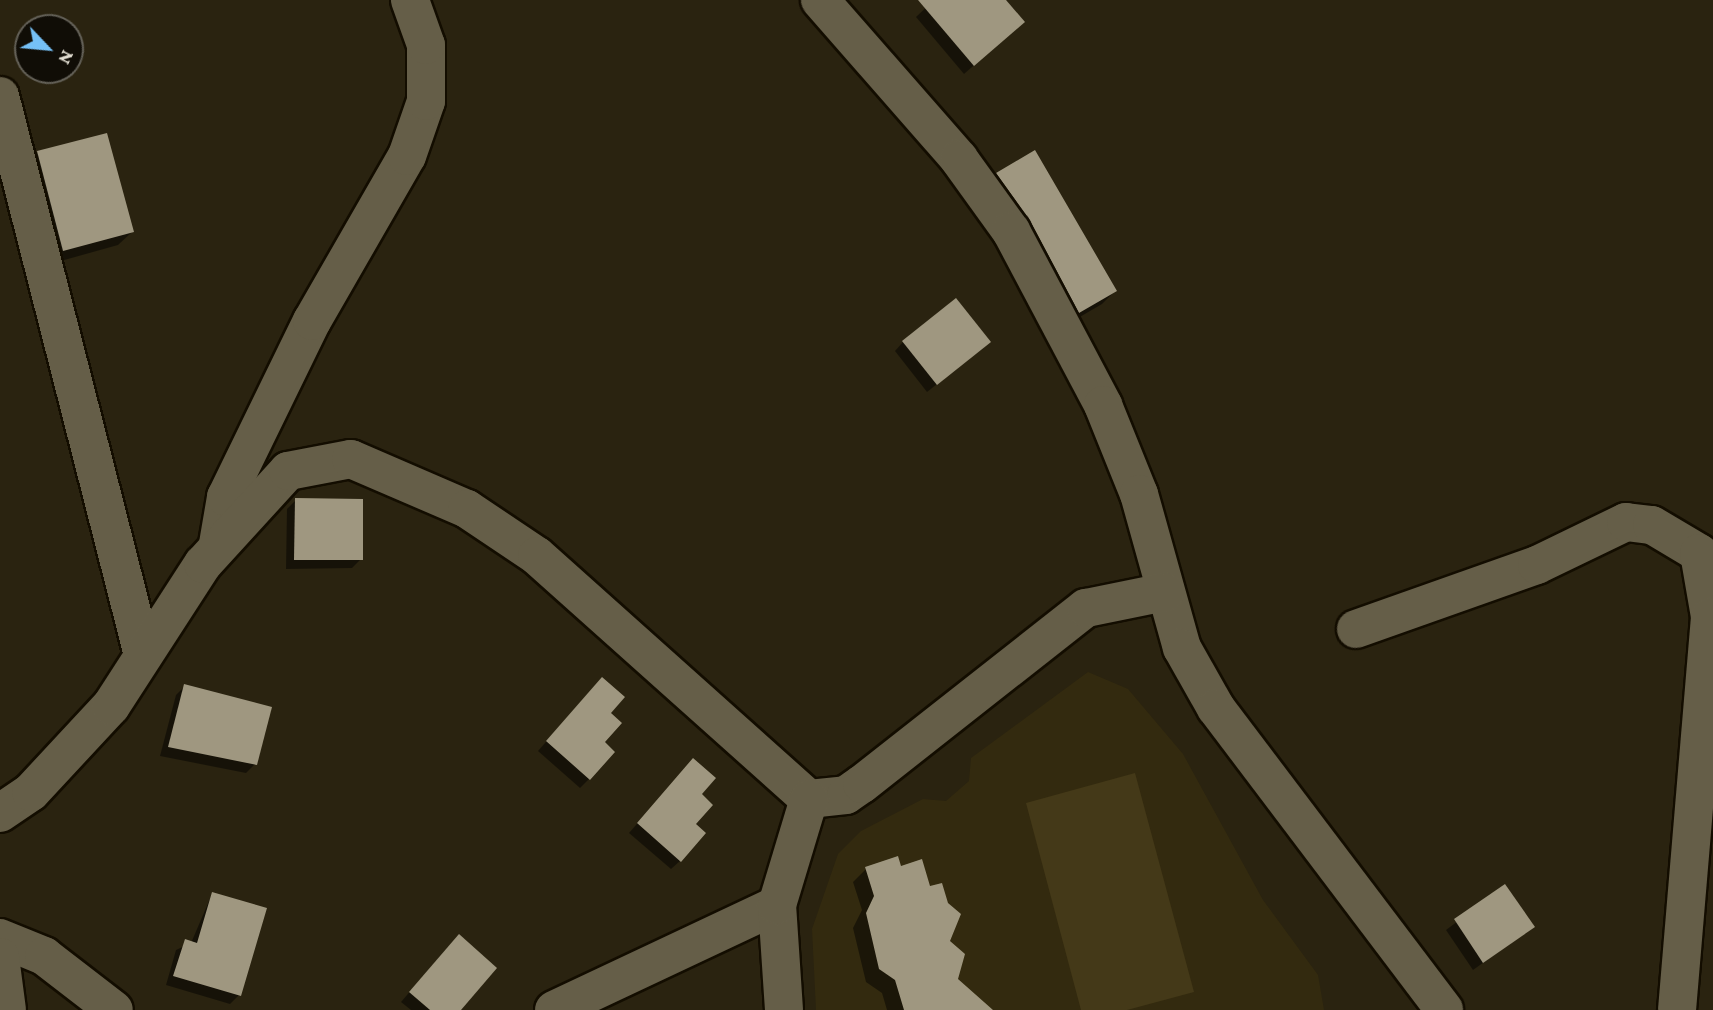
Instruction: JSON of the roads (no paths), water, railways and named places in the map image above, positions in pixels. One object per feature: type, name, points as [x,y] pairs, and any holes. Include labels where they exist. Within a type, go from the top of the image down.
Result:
[{"type":"street","points":[[218,544],[226,497],[312,321],[411,145],[426,101],[426,46],[410,0]]},
{"type":"street","points":[[820,0],[927,120],[1011,231],[1102,405],[1139,494],[1182,648],[1216,708],[1444,1010]]},
{"type":"street","points":[[0,96],[142,655]]},
{"type":"street","points":[[0,813],[57,766],[111,706],[142,655],[218,544],[288,471],[351,459],[387,469],[467,509],[537,556],[809,799],[846,795],[862,784],[1086,608],[1165,592]]},
{"type":"street","points":[[1356,629],[1537,565],[1626,522],[1652,524],[1699,553],[1710,617],[1678,1010]]},
{"type":"street","points":[[784,1010],[777,905],[809,799]]},
{"type":"street","points":[[554,1010],[777,905]]},
{"type":"street","points":[[0,938],[44,956],[114,1010]]},
{"type":"street","points":[[0,957],[7,1010]]}]
